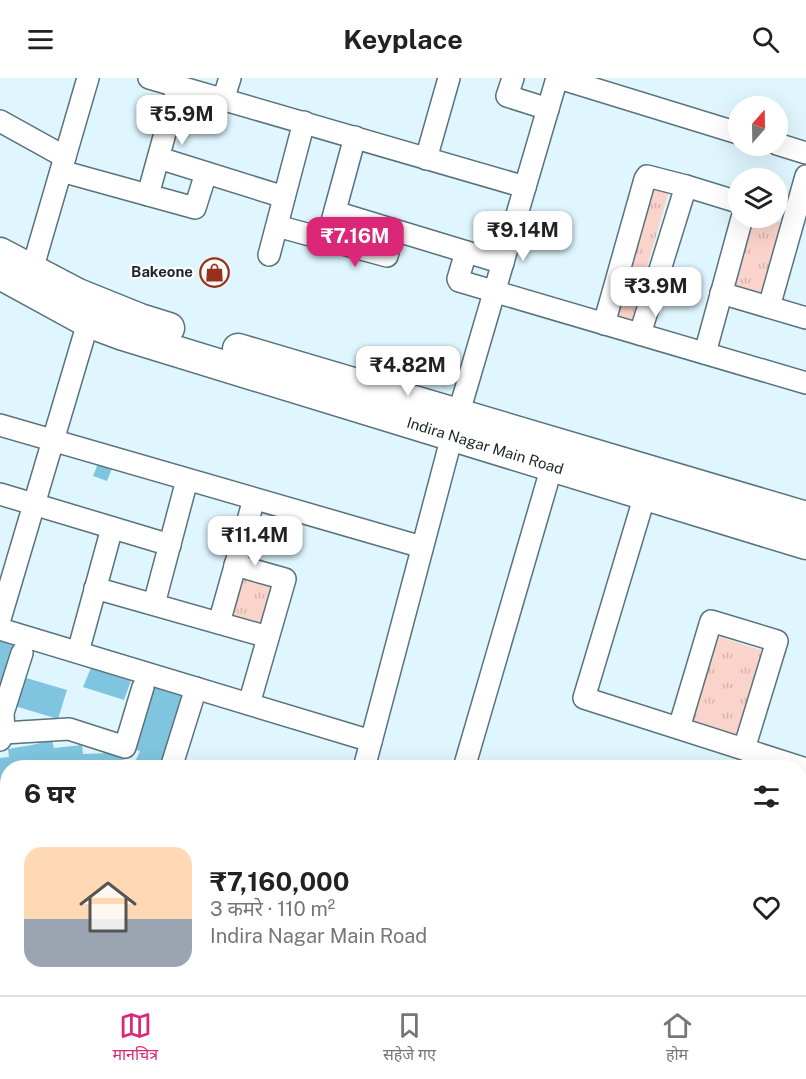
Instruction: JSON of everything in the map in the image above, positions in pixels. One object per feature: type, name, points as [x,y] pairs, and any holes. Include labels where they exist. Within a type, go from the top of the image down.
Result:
[{"type":"street","points":[[32,270],[88,78]]},
{"type":"street","points":[[149,78],[525,187]]},
{"type":"street","points":[[224,100],[230,78]]},
{"type":"street","points":[[426,159],[447,78]]},
{"type":"street","points":[[513,78],[507,96],[548,109]]},
{"type":"street","points":[[366,760],[454,425],[558,78],[728,130]]},
{"type":"street","points":[[148,195],[178,86]]},
{"type":"street","points":[[0,121],[63,164],[148,195],[195,208],[206,173]]},
{"type":"street","points":[[269,255],[303,122]]},
{"type":"street","points":[[327,240],[355,137]]},
{"type":"street","points":[[788,147],[806,153]]},
{"type":"street","points":[[159,158],[284,197]]},
{"type":"street","points":[[604,324],[647,176],[728,199]]},
{"type":"street","points":[[788,212],[806,176]]},
{"type":"street","points":[[640,334],[686,186]]},
{"type":"street","points":[[335,212],[503,263]]},
{"type":"street","points":[[277,226],[387,256],[394,230]]},
{"type":"street","points":[[705,353],[739,228]]},
{"type":"street","points":[[769,307],[784,228]]},
{"type":"street","points":[[466,252],[458,281],[806,383]]},
{"type":"street","name":"Indira Nagar Main Road","points":[[0,253],[78,294],[91,311]]},
{"type":"street","name":"Indira Nagar Main Road","points":[[0,274],[91,311],[123,335],[806,517]]},
{"type":"street","points":[[721,292],[806,318]]},
{"type":"street","points":[[0,619],[91,311]]},
{"type":"street","points":[[0,425],[422,548]]},
{"type":"street","name":"Indira Nagar Main Road","points":[[454,425],[552,466],[806,544]]},
{"type":"street","points":[[468,760],[552,466]]},
{"type":"street","points":[[154,604],[187,480]]},
{"type":"street","points":[[0,494],[170,545]]},
{"type":"street","points":[[645,495],[584,698],[778,760]]},
{"type":"street","points":[[219,623],[254,499]]},
{"type":"street","points":[[78,652],[112,528]]},
{"type":"street","points":[[235,565],[285,579],[249,704]]},
{"type":"street","points":[[95,588],[268,637]]},
{"type":"street","points":[[679,728],[711,621],[777,640],[744,749]]},
{"type":"street","points":[[0,629],[370,741]]},
{"type":"street","points":[[22,652],[2,724],[69,729],[125,747],[143,687]]},
{"type":"street","points":[[174,760],[196,688]]},
{"type":"green space","points":[[637,181],[669,191],[629,329],[597,320]]},
{"type":"green space","points":[[739,228],[786,228],[765,303],[721,291]]},
{"type":"green space","points":[[241,573],[282,584],[269,632],[228,621]]},
{"type":"green space","points":[[717,636],[764,651],[738,735],[691,720]]},
{"type":"building","points":[[99,461],[113,466],[107,481],[93,476]]},
{"type":"building","points":[[0,641],[12,645],[1,683],[0,683]]},
{"type":"building","points":[[93,663],[133,675],[124,700],[83,687]]},
{"type":"building","points":[[23,677],[67,690],[58,719],[15,706]]},
{"type":"building","points":[[154,681],[191,693],[169,760],[136,760],[140,751],[132,749]]},
{"type":"building","points":[[52,740],[54,748],[82,745],[83,754],[109,753],[125,760],[0,760],[0,758],[9,757],[8,749]]},
{"type":"place","name":"Bakeone","points":[[214,272]]}]
